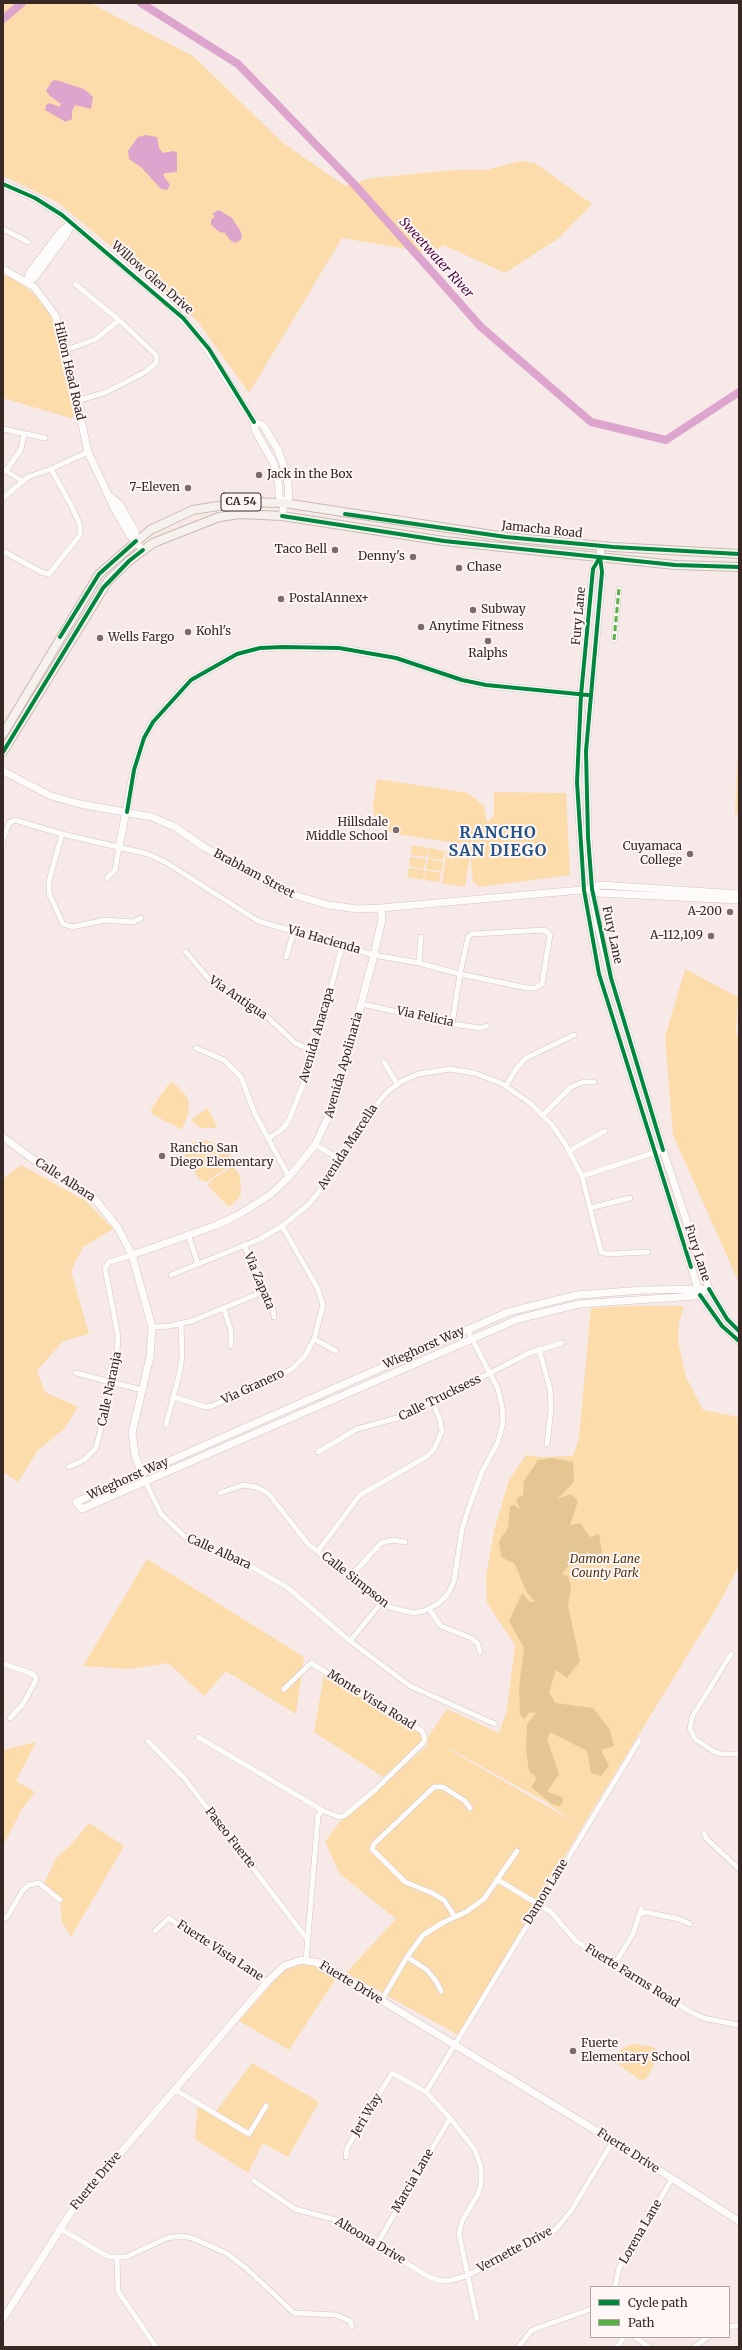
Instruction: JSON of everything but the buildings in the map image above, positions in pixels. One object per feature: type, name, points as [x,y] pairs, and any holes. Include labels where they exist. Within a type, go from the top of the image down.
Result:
[{"type":"main road","name":"Jamacha Road","points":[[3,734],[90,586],[99,574],[150,530],[193,510],[243,502],[284,503],[506,537],[601,546],[739,554]]},
{"type":"main road","name":"Jamacha Road","points":[[3,752],[103,588],[129,561],[153,543],[182,530],[219,517],[240,514],[282,516],[444,541],[675,565],[739,567]]},
{"type":"street","name":"Willow Glen Drive","points":[[3,184],[35,198],[72,223],[191,326],[209,349],[254,422],[255,430],[274,464],[280,486],[279,496],[284,503]]},
{"type":"street","points":[[27,282],[30,272],[61,231],[72,223]]},
{"type":"street","points":[[3,229],[28,242]]},
{"type":"street","name":"Hilton Head Road","points":[[3,269],[27,282],[39,293],[52,311],[60,327],[88,452],[114,510],[143,550]]},
{"type":"street","points":[[75,284],[119,320],[154,353],[156,363],[145,372],[115,388],[76,401]]},
{"type":"street","points":[[66,350],[96,339],[119,320]]},
{"type":"street","name":"Willow Glen Drive","points":[[254,422],[263,425],[283,461],[290,490],[289,498],[284,503],[282,516]]},
{"type":"street","points":[[3,429],[24,435],[45,438]]},
{"type":"street","points":[[22,481],[5,470],[21,449],[24,435]]},
{"type":"street","points":[[3,498],[22,481],[88,452]]},
{"type":"street","points":[[3,551],[41,572],[49,574],[80,535],[80,525],[71,505],[51,469]]},
{"type":"street","name":"Fury Lane","points":[[601,546],[600,557],[602,572],[590,695],[586,765],[588,837],[592,889],[611,978],[663,1150],[709,1289],[727,1319],[739,1331]]},
{"type":"street","name":"Fury Lane","points":[[600,557],[593,569],[581,695],[577,782],[584,890],[599,974],[654,1154],[699,1292],[722,1326],[739,1341]]},
{"type":"street","points":[[614,640],[619,589]]},
{"type":"street","points":[[107,878],[115,870],[134,770],[144,738],[153,722],[191,680],[238,654],[260,648],[339,648],[396,658],[462,680],[486,685],[590,695]]},
{"type":"street","name":"Brabham Street","points":[[3,772],[50,796],[80,804],[152,818],[175,827],[204,847],[284,892],[328,905],[358,909],[382,908],[584,890],[600,886],[739,894]]},
{"type":"street","name":"Via Hacienda","points":[[3,839],[9,823],[13,820],[62,834],[119,847],[159,859],[258,921],[374,955],[460,974],[535,988],[542,984],[550,935],[545,930],[472,934],[468,936],[460,974]]},
{"type":"street","points":[[62,834],[49,881],[49,893],[63,924],[72,927],[105,920],[134,922],[141,918]]},
{"type":"street","points":[[592,889],[599,893],[739,900]]},
{"type":"street","name":"Avenida Apolinaria","points":[[132,1255],[217,1225],[238,1215],[270,1195],[289,1177],[315,1145],[335,1103],[374,955],[382,919],[382,908]]},
{"type":"street","points":[[286,957],[294,931]]},
{"type":"street","points":[[419,964],[421,937]]},
{"type":"street","name":"Avenida Anacapa","points":[[268,1138],[281,1130],[288,1122],[315,1052],[342,946]]},
{"type":"street","name":"Via Antigua","points":[[186,952],[214,984],[260,1010],[295,1043],[315,1052]]},
{"type":"street","points":[[452,1024],[460,974]]},
{"type":"street","name":"Via Felicia","points":[[362,1004],[452,1024],[481,1028],[487,1026]]},
{"type":"street","points":[[506,1086],[516,1069],[526,1058],[574,1035]]},
{"type":"street","points":[[196,1048],[224,1060],[241,1077],[255,1114],[289,1177]]},
{"type":"street","points":[[384,1062],[397,1084]]},
{"type":"street","name":"Avenida Marcella","points":[[171,1275],[244,1245],[282,1226],[311,1202],[342,1160],[370,1111],[397,1084],[418,1074],[437,1070],[456,1069],[483,1076],[506,1086],[543,1115],[569,1151],[582,1176],[601,1252],[607,1254],[648,1252]]},
{"type":"street","points":[[543,1115],[571,1088],[583,1082],[594,1082]]},
{"type":"street","points":[[569,1151],[606,1131]]},
{"type":"street","name":"Calle Albara","points":[[3,1137],[38,1163],[94,1198],[118,1228],[132,1255],[152,1327],[150,1357],[132,1433],[135,1455],[141,1473],[161,1514],[178,1532],[200,1546],[247,1564],[273,1579],[304,1600],[350,1641],[410,1686],[495,1724]]},
{"type":"street","points":[[315,1145],[342,1160]]},
{"type":"street","points":[[582,1176],[663,1150]]},
{"type":"street","points":[[590,1208],[630,1198]]},
{"type":"street","name":"Via Granero","points":[[174,1396],[206,1407],[212,1406],[292,1368],[305,1356],[314,1339],[323,1305],[322,1296],[282,1226]]},
{"type":"street","points":[[188,1234],[198,1264]]},
{"type":"street","name":"Via Zapata","points":[[244,1245],[273,1310],[274,1317]]},
{"type":"street","name":"Calle Naranja","points":[[69,1467],[84,1460],[96,1448],[117,1360],[118,1336],[105,1268],[109,1262],[132,1255]]},
{"type":"street","name":"Wieghorst Way","points":[[699,1292],[577,1295],[508,1312],[76,1502],[82,1509],[471,1338],[533,1314],[579,1304],[699,1292],[709,1289]]},
{"type":"street","points":[[152,1327],[181,1324],[224,1309],[265,1291]]},
{"type":"street","points":[[224,1309],[231,1331],[231,1346]]},
{"type":"street","points":[[166,1425],[174,1396],[182,1356],[181,1324]]},
{"type":"street","points":[[467,1330],[490,1373],[501,1400],[503,1418],[500,1433],[470,1504],[462,1529],[452,1586],[441,1601],[429,1609],[441,1626],[471,1638],[478,1644],[480,1652]]},
{"type":"street","points":[[314,1339],[336,1351]]},
{"type":"street","name":"Calle Trucksess","points":[[318,1452],[357,1429],[408,1415],[539,1349],[562,1343]]},
{"type":"street","points":[[539,1349],[550,1389],[551,1409],[547,1444]]},
{"type":"street","points":[[76,1373],[142,1390]]},
{"type":"street","points":[[318,1551],[360,1495],[426,1457],[434,1449],[442,1432],[439,1417],[433,1403]]},
{"type":"street","name":"Calle Simpson","points":[[220,1493],[243,1485],[264,1490],[275,1499],[302,1538],[382,1602],[389,1607],[403,1612],[419,1612],[429,1609]]},
{"type":"street","points":[[351,1576],[381,1543],[394,1540],[405,1542]]},
{"type":"street","points":[[350,1641],[382,1602]]},
{"type":"street","points":[[731,1654],[692,1717],[690,1729],[695,1739],[715,1752],[722,1754],[739,1754]]},
{"type":"street","name":"Monte Vista Road","points":[[198,1737],[322,1810],[339,1817],[344,1816],[423,1743],[424,1735],[311,1663],[284,1689]]},
{"type":"street","points":[[3,1664],[28,1672],[35,1676],[36,1680],[23,1704],[10,1718]]},
{"type":"street","name":"Paseo Fuerte","points":[[148,1741],[184,1780],[307,1939]]},
{"type":"street","name":"Damon Lane","points":[[454,2045],[538,1904],[639,1741]]},
{"type":"street","points":[[455,1917],[444,1900],[402,1880],[372,1849],[374,1844],[434,1787],[443,1787],[465,1801],[470,1808]]},
{"type":"street","points":[[306,1960],[318,1816],[322,1810]]},
{"type":"street","points":[[704,1833],[706,1838],[739,1869]]},
{"type":"street","points":[[381,2001],[407,1957],[423,1935],[466,1912],[484,1899],[517,1851]]},
{"type":"street","name":"Fuerte Farms Road","points":[[498,1880],[554,1915],[573,1939],[694,2014],[713,2021],[739,2026]]},
{"type":"street","points":[[3,1919],[7,1917],[23,1890],[29,1884],[39,1883],[60,1900]]},
{"type":"street","points":[[614,1965],[633,1934],[641,1911],[679,1919],[690,1924]]},
{"type":"street","name":"Fuerte Vista Lane","points":[[155,1931],[169,1918],[192,1936],[267,1982]]},
{"type":"street","points":[[407,1957],[427,1970],[436,1981],[441,1991]]},
{"type":"street","name":"Fuerte Drive","points":[[3,2320],[59,2228],[75,2206],[267,1982],[288,1964],[306,1960],[320,1963],[613,2141],[739,2221]]},
{"type":"street","points":[[454,2045],[426,2092],[450,2118],[475,2150],[481,2168],[481,2183],[478,2194],[462,2221],[459,2234],[466,2276],[477,2319]]},
{"type":"street","name":"Jeri Way","points":[[346,2157],[347,2148],[392,2073],[426,2092]]},
{"type":"street","points":[[174,2089],[249,2134],[266,2106]]},
{"type":"street","name":"Marcia Lane","points":[[376,2244],[450,2118]]},
{"type":"street","name":"Vernette Drive","points":[[466,2276],[547,2236],[556,2228],[571,2211],[613,2141]]},
{"type":"street","name":"Lorena Lane","points":[[615,2286],[620,2268],[672,2179]]},
{"type":"street","name":"Altoona Drive","points":[[254,2181],[290,2207],[306,2213],[329,2217],[433,2279],[447,2281],[466,2276]]},
{"type":"street","points":[[59,2228],[101,2254],[117,2258],[134,2255],[167,2238],[181,2236],[192,2238],[226,2253],[246,2268],[294,2313],[301,2315],[336,2315],[350,2321],[352,2326]]},
{"type":"street","points":[[117,2258],[118,2291],[156,2347]]},
{"type":"street","points":[[518,2347],[532,2330],[590,2309]]},
{"type":"street","points":[[617,2347],[623,2338]]},
{"type":"street","points":[[636,2338],[649,2347]]},
{"type":"street","points":[[694,2347],[707,2338]]},
{"type":"green space","points":[[3,3],[90,3],[193,56],[282,142],[345,186],[372,178],[455,170],[486,170],[521,161],[535,163],[592,204],[559,238],[505,273],[443,245],[430,253],[342,238],[249,393],[198,322],[146,275],[57,202],[3,176]]},
{"type":"green space","points":[[3,274],[20,283],[39,298],[49,312],[59,335],[75,417],[70,418],[3,398]]},
{"type":"green space","points":[[739,750],[739,816],[735,813]]},
{"type":"green space","points":[[377,779],[468,793],[484,806],[487,823],[494,815],[494,792],[566,793],[570,875],[480,887],[473,882],[470,854],[465,887],[442,883],[447,850],[470,853],[469,843],[464,844],[395,834],[381,828],[375,818],[373,806]]},
{"type":"green space","points":[[412,845],[428,848],[427,857],[411,855]]},
{"type":"green space","points":[[429,848],[445,851],[443,860],[428,858]]},
{"type":"green space","points":[[410,857],[426,859],[424,869],[409,866]]},
{"type":"green space","points":[[428,859],[443,862],[442,871],[426,869]]},
{"type":"green space","points":[[409,868],[424,870],[423,880],[407,877]]},
{"type":"green space","points":[[425,870],[441,873],[439,882],[424,880]]},
{"type":"green space","points":[[685,969],[738,997],[736,1031],[739,1043],[739,1283],[673,1135],[665,1037]]},
{"type":"green space","points":[[171,1081],[188,1099],[189,1111],[182,1130],[152,1114],[151,1109]]},
{"type":"green space","points":[[207,1108],[217,1126],[215,1128],[200,1128],[191,1120]]},
{"type":"green space","points":[[206,1140],[226,1148],[234,1163],[206,1182],[199,1179],[180,1149],[190,1143]]},
{"type":"green space","points":[[21,1165],[86,1201],[113,1229],[83,1247],[71,1271],[89,1334],[63,1341],[37,1371],[45,1392],[78,1407],[64,1429],[38,1450],[18,1482],[3,1472],[3,1179]]},
{"type":"green space","points":[[233,1166],[240,1176],[241,1194],[229,1207],[208,1186],[210,1181]]},
{"type":"green space","name":"Damon Lane County Park","points":[[684,1306],[679,1322],[678,1342],[686,1377],[703,1410],[739,1417],[739,1566],[717,1607],[582,1827],[460,2036],[346,1973],[396,1919],[340,1874],[325,1842],[342,1819],[427,1746],[428,1738],[383,1777],[314,1732],[324,1675],[428,1737],[447,1709],[499,1733],[507,1710],[515,1645],[487,1603],[486,1577],[494,1531],[509,1480],[526,1455],[540,1457],[573,1456],[579,1438],[591,1308]],"holes":[[[448,1748],[544,1801],[576,1823]]]},
{"type":"green space","points":[[147,1559],[304,1657],[296,1714],[226,1671],[204,1696],[168,1663],[130,1669],[83,1666]]},
{"type":"green space","points":[[36,1742],[16,1781],[35,1792],[21,1811],[3,1846],[3,1750]]},
{"type":"green space","points":[[89,1823],[124,1846],[71,1937],[62,1922],[60,1900],[43,1886],[56,1858],[69,1847]]},
{"type":"green space","points":[[303,1964],[316,1967],[333,1976],[335,1980],[289,2050],[239,2021],[284,1970]]},
{"type":"green space","points":[[633,2044],[652,2047],[661,2052],[646,2079],[640,2080],[611,2059],[623,2048]]},
{"type":"green space","points":[[252,2063],[319,2102],[288,2157],[263,2143],[248,2173],[195,2139],[198,2103],[215,2113]]},
{"type":"shaded area","points":[[56,80],[84,89],[93,97],[91,109],[75,105],[72,111],[72,119],[66,122],[45,110],[46,105],[49,103],[60,107],[61,104],[46,91],[52,81]]},
{"type":"shaded area","points":[[146,135],[157,137],[159,148],[163,153],[174,151],[177,153],[177,172],[165,173],[163,175],[170,185],[167,190],[161,189],[142,168],[129,159],[128,151],[138,137]]},
{"type":"shaded area","points":[[219,210],[232,218],[241,232],[242,238],[239,241],[235,243],[230,240],[224,232],[221,233],[211,225],[211,220],[215,216],[212,214]]},
{"type":"shaded area","points":[[552,1458],[573,1462],[574,1482],[557,1499],[571,1494],[578,1501],[570,1525],[580,1523],[590,1537],[599,1534],[602,1554],[592,1557],[587,1551],[585,1565],[579,1558],[573,1559],[562,1574],[568,1576],[571,1588],[568,1606],[580,1661],[567,1678],[556,1670],[549,1692],[555,1703],[593,1708],[610,1730],[614,1746],[601,1750],[609,1766],[601,1776],[591,1773],[587,1751],[550,1732],[547,1739],[559,1774],[547,1792],[562,1797],[563,1801],[560,1806],[552,1804],[531,1787],[537,1778],[529,1771],[526,1749],[527,1724],[536,1713],[530,1712],[524,1719],[520,1714],[519,1688],[524,1648],[509,1621],[522,1593],[530,1602],[535,1602],[526,1591],[515,1564],[501,1557],[499,1541],[508,1528],[510,1506],[515,1505],[520,1510],[516,1499],[523,1495],[524,1481],[538,1460]]},
{"type":"waterway","name":"Sweetwater River","points":[[3,19],[22,3]]},
{"type":"waterway","name":"Sweetwater River","points":[[141,3],[238,64],[354,184],[481,327],[591,422],[666,440],[739,392]]},
{"type":"marked path","points":[[614,640],[619,589]]},
{"type":"cycle path","points":[[3,184],[35,198],[62,215],[183,318],[209,349],[254,422]]},
{"type":"cycle path","points":[[345,514],[506,537],[613,547],[739,554]]},
{"type":"cycle path","points":[[282,516],[444,541],[675,565],[739,567]]},
{"type":"cycle path","points":[[60,637],[99,574],[136,541]]},
{"type":"cycle path","points":[[3,752],[103,588],[129,561],[143,550]]},
{"type":"cycle path","points":[[600,557],[593,569],[581,695],[577,782],[584,890],[599,974],[691,1267]]},
{"type":"cycle path","points":[[600,557],[602,572],[586,751],[588,837],[592,889],[611,978],[663,1150]]},
{"type":"cycle path","points":[[127,812],[134,770],[144,738],[153,722],[191,680],[237,654],[260,648],[339,648],[396,658],[462,680],[486,685],[588,695]]},
{"type":"cycle path","points":[[709,1289],[727,1319],[739,1331]]},
{"type":"cycle path","points":[[700,1295],[722,1326],[739,1341]]},
{"type":"place","name":"Jack in the Box","points":[[259,475]]},
{"type":"place","name":"7-Eleven","points":[[188,488]]},
{"type":"place","name":"Taco Bell","points":[[335,550]]},
{"type":"place","name":"Denny's","points":[[413,557]]},
{"type":"place","name":"Chase","points":[[459,568]]},
{"type":"place","name":"PostalAnnex+","points":[[281,599]]},
{"type":"place","name":"Subway","points":[[473,610]]},
{"type":"place","name":"Anytime Fitness","points":[[421,627]]},
{"type":"place","name":"Kohl's","points":[[188,632]]},
{"type":"place","name":"Wells Fargo","points":[[100,638]]},
{"type":"place","name":"Ralphs","points":[[488,641]]},
{"type":"place","name":"Hillsdale Middle School","points":[[396,830]]},
{"type":"place","name":"Cuyamaca College","points":[[690,854]]},
{"type":"place","name":"A-200","points":[[730,912]]},
{"type":"place","name":"A-112,109","points":[[711,936]]},
{"type":"place","name":"Rancho San Diego Elementary","points":[[162,1156]]},
{"type":"place","name":"Fuerte Elementary School","points":[[573,2051]]},
{"type":"district","name":"RANCHO SAN DIEGO","points":[[498,842]]}]
